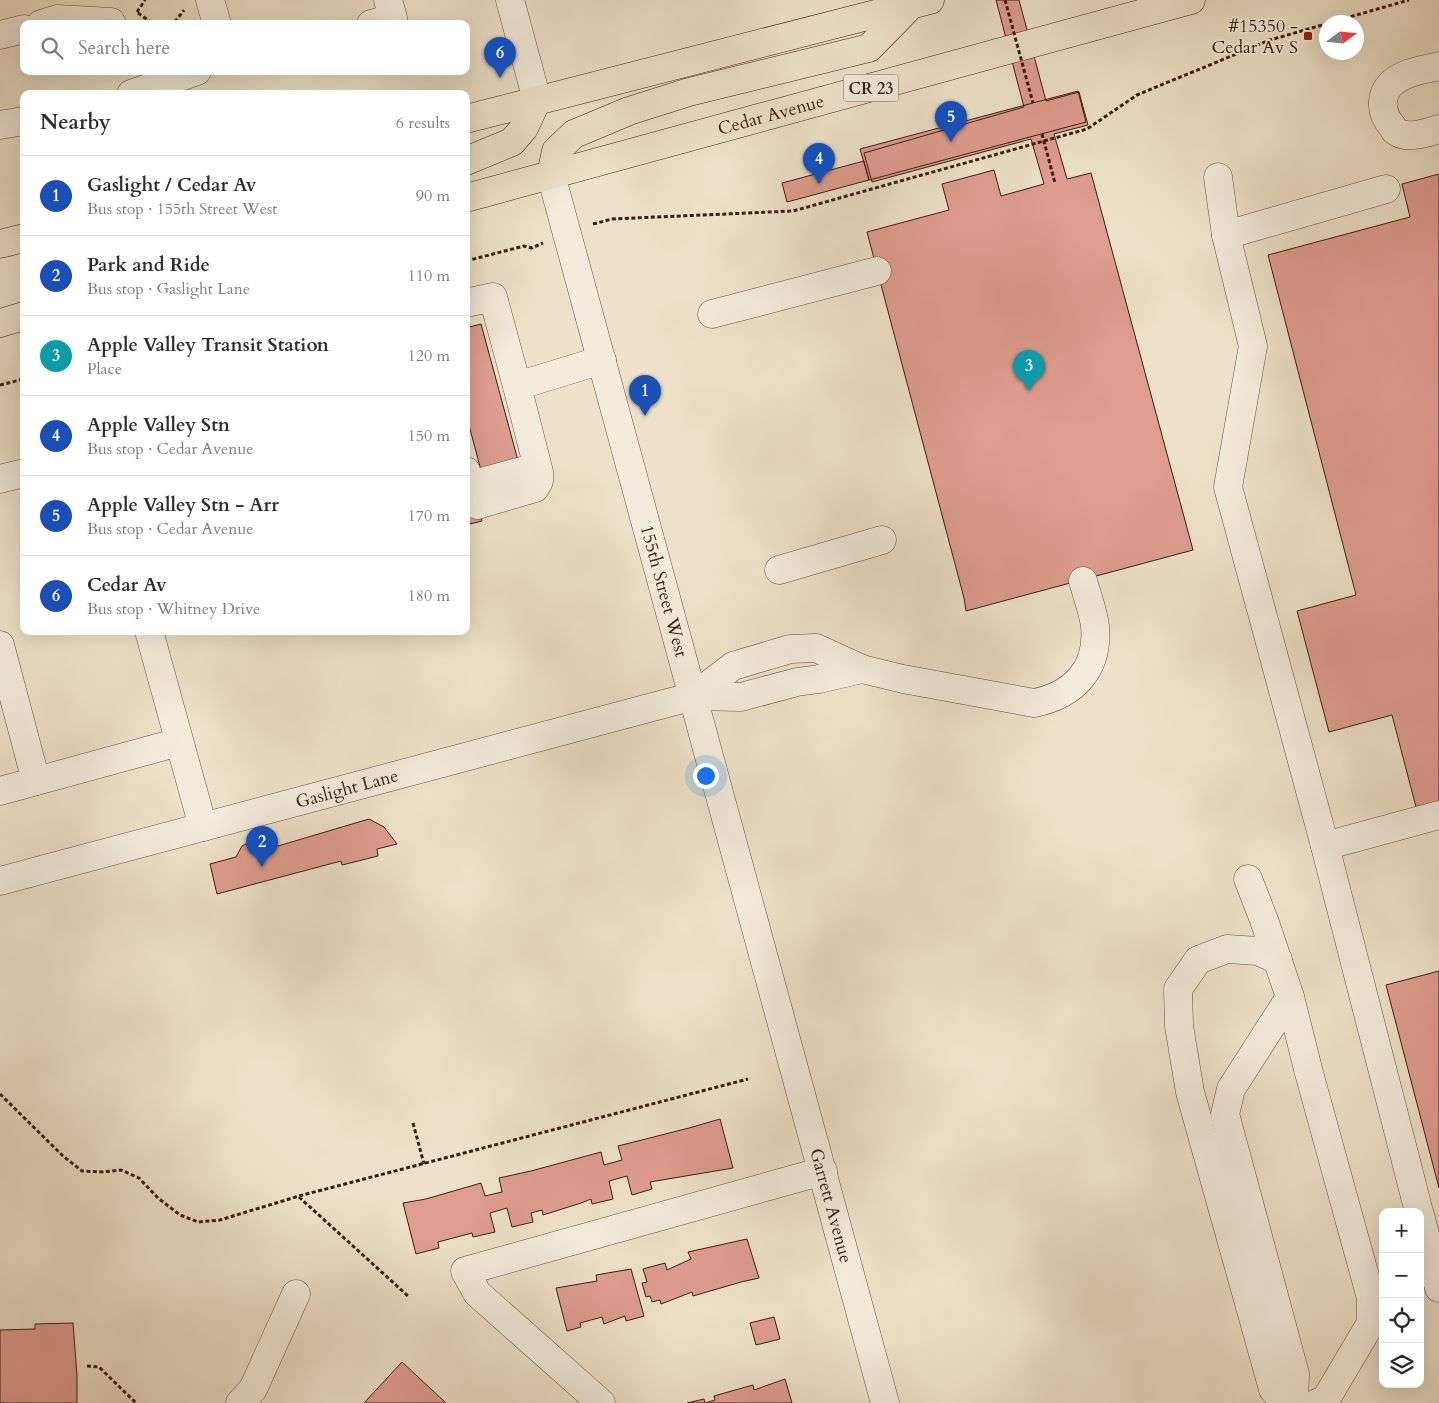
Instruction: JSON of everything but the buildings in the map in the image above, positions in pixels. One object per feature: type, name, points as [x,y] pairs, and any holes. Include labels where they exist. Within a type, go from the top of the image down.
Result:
[{"type":"main road","name":"Cedar Avenue","points":[[470,197],[1191,0]]},
{"type":"main road","points":[[470,118],[920,2]]},
{"type":"main road","points":[[551,175],[556,151],[574,134],[629,112],[690,92],[869,48],[920,2]]},
{"type":"main road","points":[[470,159],[512,142],[524,128],[537,100]]},
{"type":"main road","points":[[0,244],[20,239]]},
{"type":"main road","points":[[0,322],[20,317]]},
{"type":"street","points":[[386,20],[393,18],[388,0]]},
{"type":"street","points":[[510,0],[537,100]]},
{"type":"street","points":[[198,3],[213,20]]},
{"type":"street","points":[[54,20],[75,20]]},
{"type":"street","points":[[0,35],[20,29]]},
{"type":"street","points":[[1439,66],[1406,75],[1392,83],[1384,94],[1382,109],[1388,121],[1397,132],[1407,135],[1439,129]]},
{"type":"street","points":[[138,90],[160,77]]},
{"type":"street","points":[[0,125],[20,122]]},
{"type":"street","name":"155th Street West","points":[[551,175],[778,1007]]},
{"type":"street","points":[[1218,177],[1226,235],[1253,346],[1228,487],[1325,846],[1419,1208]]},
{"type":"street","points":[[1226,235],[1386,189]]},
{"type":"street","points":[[712,314],[876,271]]},
{"type":"street","points":[[470,302],[493,297],[537,467],[470,487]]},
{"type":"street","points":[[517,386],[602,360]]},
{"type":"street","points":[[0,479],[20,474]]},
{"type":"street","points":[[779,570],[882,540]]},
{"type":"street","name":"Gaslight Lane","points":[[0,881],[694,696],[741,697],[797,682],[862,669],[903,679],[1034,703],[1048,700],[1063,693],[1077,683],[1087,670],[1095,648],[1095,625],[1083,581]]},
{"type":"street","points":[[149,635],[203,827]]},
{"type":"street","points":[[0,645],[36,781]]},
{"type":"street","points":[[0,791],[179,742]]},
{"type":"street","points":[[1325,846],[1439,815]]},
{"type":"street","points":[[1248,879],[1290,997],[1371,1298],[1371,1323],[1326,1399],[1317,1403]]},
{"type":"street","points":[[1278,960],[1258,951],[1227,949],[1198,960],[1178,989],[1180,1026],[1190,1092],[1274,1389],[1284,1403]]},
{"type":"street","points":[[1290,997],[1231,1089],[1225,1114],[1295,1374],[1294,1403]]},
{"type":"street","name":"Garrett Avenue","points":[[778,1007],[885,1403]]},
{"type":"street","points":[[601,1403],[477,1294],[465,1272],[823,1171]]},
{"type":"street","points":[[1424,1229],[1439,1288]]},
{"type":"street","points":[[240,1403],[253,1389],[296,1294]]},
{"type":"path","points":[[136,12],[145,0]]},
{"type":"path","points":[[1005,0],[1033,104]]},
{"type":"path","points":[[1357,15],[1410,0]]},
{"type":"path","points":[[178,20],[198,3]]},
{"type":"path","points":[[470,260],[524,246],[532,248],[567,232],[612,219],[794,211],[1087,129],[1138,95],[1270,40],[1319,26]]},
{"type":"path","points":[[1042,134],[1055,183]]},
{"type":"path","points":[[0,385],[20,380]]},
{"type":"path","points":[[0,1094],[82,1171],[102,1172],[121,1170],[139,1178],[158,1198],[180,1215],[198,1222],[220,1220],[299,1196],[748,1079]]},
{"type":"path","points":[[413,1123],[424,1164]]},
{"type":"path","points":[[299,1196],[408,1296]]},
{"type":"path","points":[[87,1366],[99,1367],[136,1403]]},
{"type":"place","name":"#15350 - Cedar Av S","points":[[1308,36]]},
{"type":"place","name":"Cedar Av","points":[[500,78]]},
{"type":"place","name":"Apple Valley Stn - Arr","points":[[951,142]]},
{"type":"place","name":"Apple Valley Stn","points":[[819,184]]},
{"type":"place","name":"Apple Valley Transit Station","points":[[1029,391]]},
{"type":"place","name":"Gaslight / Cedar Av","points":[[645,416]]},
{"type":"place","name":"Park and Ride","points":[[262,867]]}]
